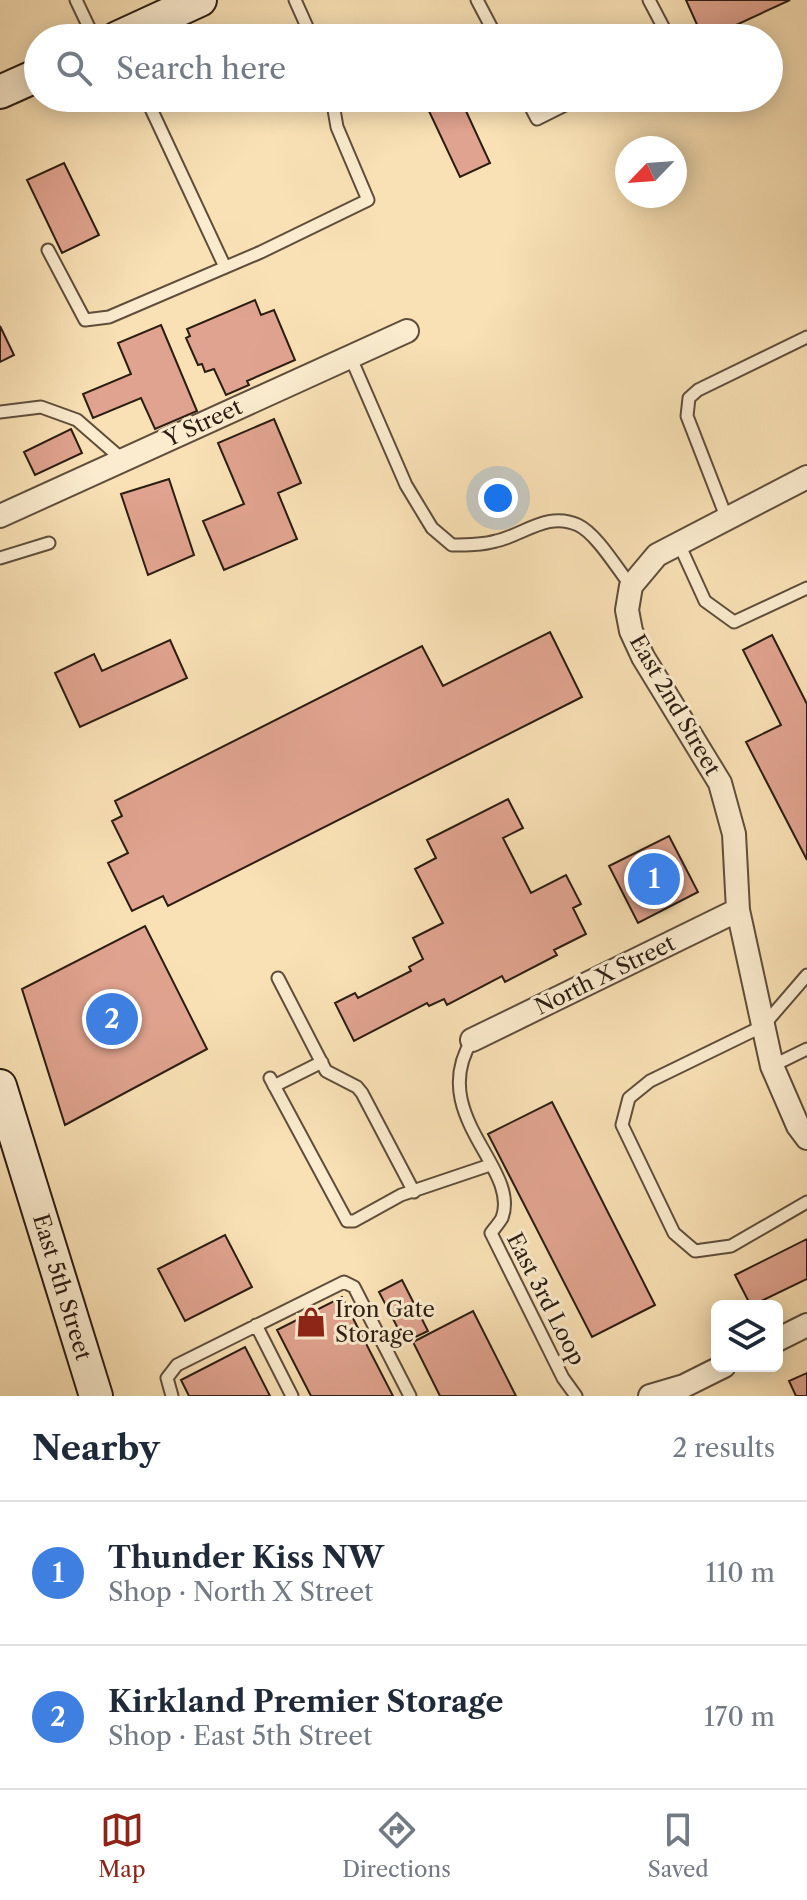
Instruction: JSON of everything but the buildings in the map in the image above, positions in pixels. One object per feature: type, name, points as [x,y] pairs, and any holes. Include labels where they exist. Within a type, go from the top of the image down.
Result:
[{"type":"street","points":[[148,24],[200,0]]},
{"type":"street","points":[[0,92],[24,81]]},
{"type":"street","name":"Y Street","points":[[0,516],[407,331]]},
{"type":"street","points":[[631,586],[657,555],[806,480]]},
{"type":"street","name":"East 2nd Street","points":[[631,586],[627,610],[631,631],[643,657],[720,783],[734,834],[738,910],[772,1066],[798,1126],[807,1138]]},
{"type":"street","name":"North X Street","points":[[472,1040],[738,910]]},
{"type":"street","name":"East 5th Street","points":[[0,1086],[96,1396]]},
{"type":"street","points":[[783,1337],[807,1325]]},
{"type":"street","points":[[650,1396],[684,1386],[712,1372]]},
{"type":"lane","points":[[76,0],[87,24]]},
{"type":"lane","points":[[295,0],[306,24]]},
{"type":"lane","points":[[477,0],[490,24]]},
{"type":"lane","points":[[649,0],[662,24]]},
{"type":"lane","points":[[153,112],[225,267]]},
{"type":"lane","points":[[48,250],[85,320],[109,317],[368,200],[337,127],[335,112]]},
{"type":"lane","points":[[533,112],[537,119],[551,112]]},
{"type":"lane","points":[[727,519],[687,416],[689,398],[698,390],[807,337]]},
{"type":"lane","points":[[350,356],[406,485],[432,528],[452,545],[499,541],[539,522],[579,525],[601,547],[631,586]]},
{"type":"lane","points":[[0,412],[41,407],[77,420],[123,460]]},
{"type":"lane","points":[[0,558],[49,543]]},
{"type":"lane","points":[[679,544],[705,601],[734,622],[807,588]]},
{"type":"lane","points":[[807,975],[763,1026],[650,1081],[629,1098],[622,1125],[674,1233],[695,1251],[731,1246],[807,1202]]},
{"type":"lane","points":[[278,978],[326,1071],[357,1087],[362,1093],[414,1192]]},
{"type":"lane","name":"East 3rd Loop","points":[[472,1040],[463,1055],[458,1075],[461,1103],[501,1186],[504,1204],[501,1218],[491,1233],[563,1378],[576,1396]]},
{"type":"lane","points":[[772,1066],[807,1049]]},
{"type":"lane","points":[[322,1062],[272,1082],[347,1221],[354,1221],[401,1195],[490,1165]]},
{"type":"lane","points":[[172,1396],[167,1378],[177,1365],[344,1282],[354,1287],[410,1396]]},
{"type":"lane","points":[[256,1325],[292,1396]]},
{"type":"place","name":"Thunder Kiss NW","points":[[654,879]]},
{"type":"place","name":"Kirkland Premier Storage","points":[[112,1019]]},
{"type":"place","name":"Iron Gate Storage","points":[[311,1322]]}]
